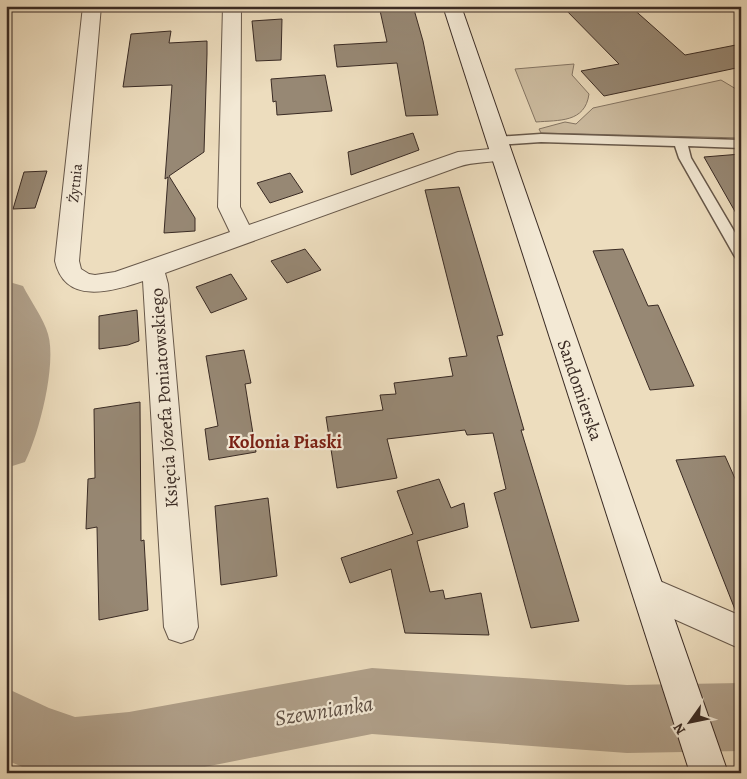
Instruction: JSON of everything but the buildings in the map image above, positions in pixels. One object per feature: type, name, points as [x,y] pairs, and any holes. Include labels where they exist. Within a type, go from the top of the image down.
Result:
[{"type":"street","name":"Żytnia","points":[[92,6],[68,267],[75,279],[90,283],[115,281],[151,268]]},
{"type":"street","points":[[232,6],[230,207],[231,214],[243,235]]},
{"type":"street","name":"Sandomierska","points":[[452,6],[709,773]]},
{"type":"street","name":"Księcia Józefa Poniatowskiego","points":[[181,627],[156,284],[151,268],[450,162],[499,147]]},
{"type":"street","points":[[648,591],[741,634]]},
{"type":"lane","points":[[499,147],[541,138],[681,144],[741,144]]},
{"type":"lane","points":[[681,144],[685,158],[741,255]]},
{"type":"shaded area","points":[[574,64],[572,75],[589,94],[587,103],[577,115],[570,118],[536,122],[515,69]]},
{"type":"shaded area","points":[[721,80],[741,92],[741,138],[541,133],[539,129],[565,122],[576,124],[593,108]]},
{"type":"waterway","name":"Szewnianka","points":[[6,298],[24,334],[26,368],[6,446]]},
{"type":"waterway","name":"Szewnianka","points":[[6,722],[33,737],[75,752],[129,747],[372,701],[627,719],[741,717]]},
{"type":"district","name":"Kolonia Piaski","points":[[285,442]]}]
